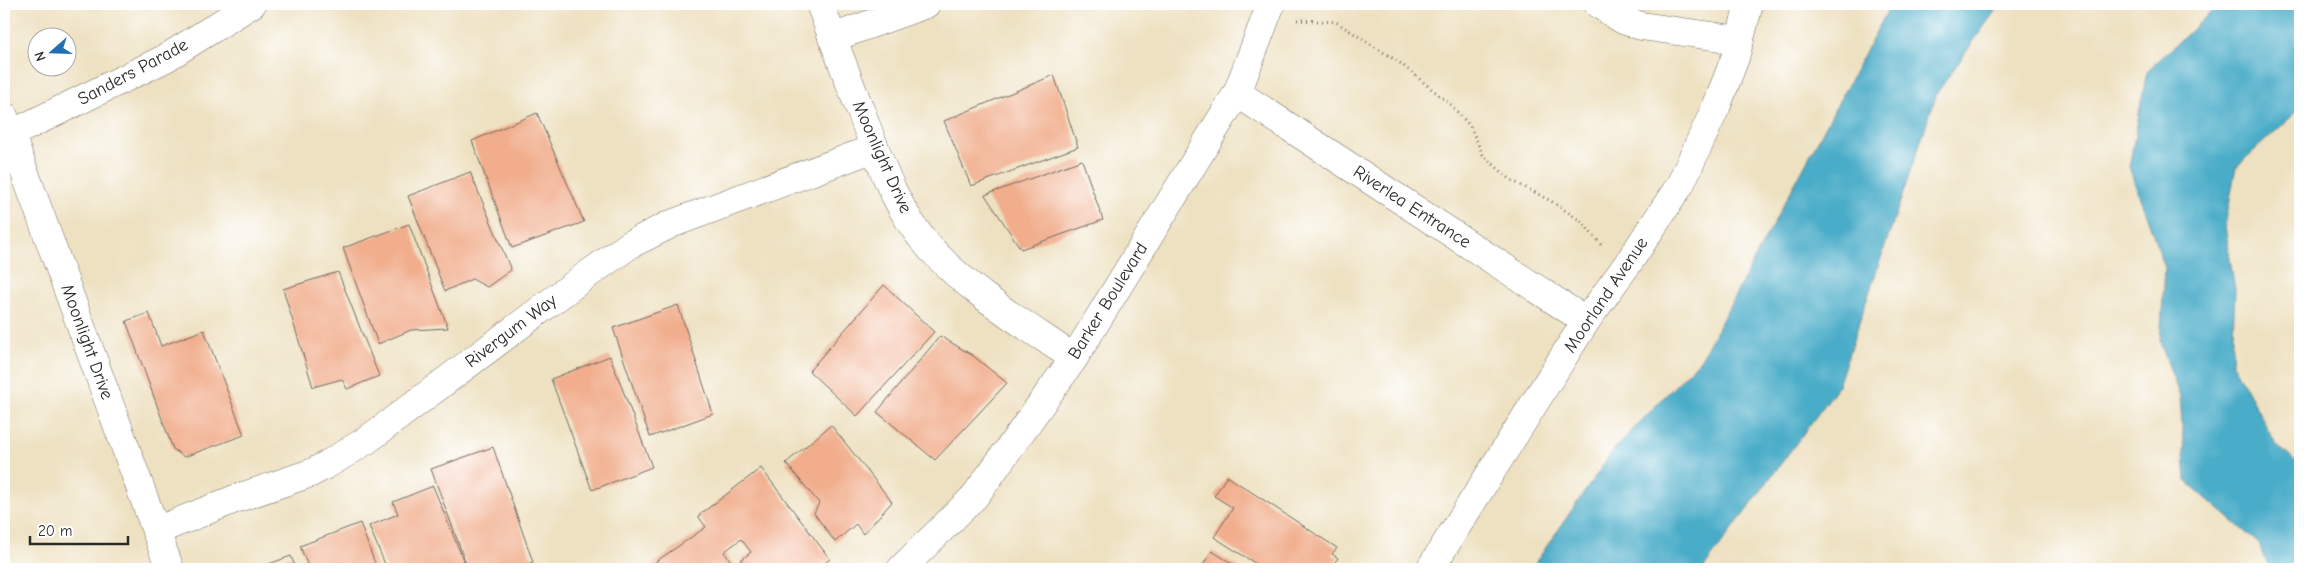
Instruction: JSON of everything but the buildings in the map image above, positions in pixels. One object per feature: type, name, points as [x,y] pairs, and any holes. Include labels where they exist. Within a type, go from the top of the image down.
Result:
[{"type":"street","name":"Sanders Parade","points":[[7,125],[166,58],[252,4]]},
{"type":"street","name":"Moonlight Drive","points":[[820,4],[894,194],[918,232],[929,247],[948,266],[1000,308],[1074,358]]},
{"type":"street","points":[[832,38],[926,4]]},
{"type":"street","points":[[1598,4],[1623,20],[1641,26],[1740,40]]},
{"type":"street","name":"Moorland Avenue","points":[[1430,569],[1586,321],[1630,262],[1680,185],[1717,105],[1740,40],[1748,4]]},
{"type":"street","name":"Barker Boulevard","points":[[901,569],[975,496],[1074,358],[1237,93],[1269,11]]},
{"type":"street","name":"Riverlea Entrance","points":[[1237,93],[1586,321]]},
{"type":"street","name":"Moonlight Drive","points":[[7,125],[170,569]]},
{"type":"street","name":"Rivergum Way","points":[[156,531],[235,499],[311,473],[328,464],[367,440],[584,277],[647,236],[671,224],[875,148]]},
{"type":"path","points":[[1269,11],[1336,22],[1400,63],[1456,111],[1470,126],[1483,155],[1510,180],[1551,201],[1581,221],[1604,247],[1630,262]]},
{"type":"water","points":[[1891,4],[2000,4],[1937,93],[1837,388],[1703,569],[1531,569],[1615,448],[1701,359]]},
{"type":"water","points":[[2220,4],[2300,4],[2300,109],[2236,167],[2225,226],[2235,290],[2232,363],[2276,444],[2300,466],[2300,569],[2270,569],[2259,544],[2186,481],[2180,397],[2160,342],[2165,268],[2129,167],[2147,71]]}]
